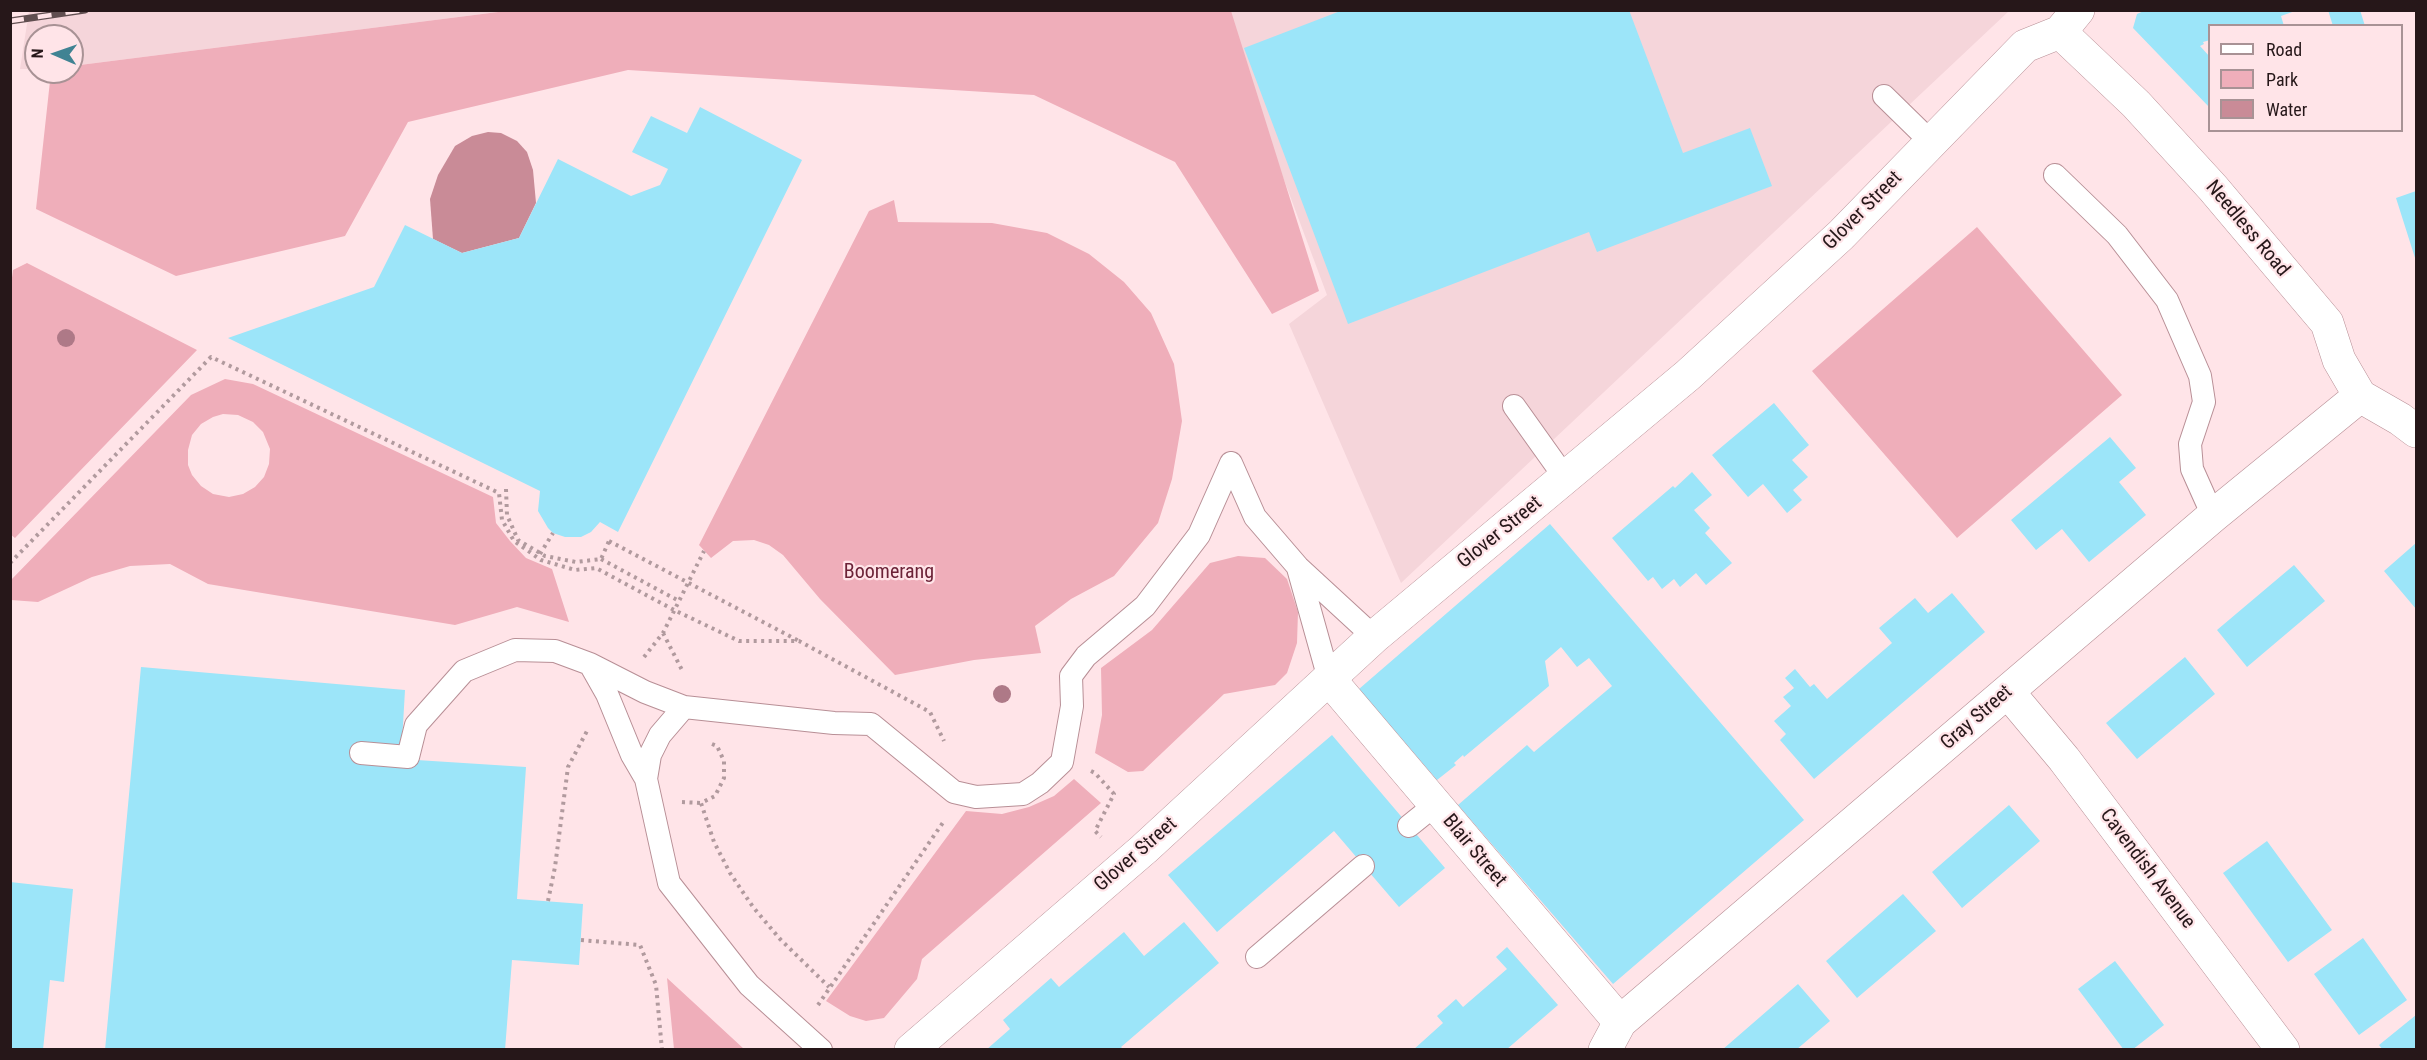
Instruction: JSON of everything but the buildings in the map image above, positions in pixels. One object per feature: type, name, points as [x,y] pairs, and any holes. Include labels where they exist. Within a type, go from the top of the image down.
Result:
[{"type":"street","name":"Glover Street","points":[[910,1050],[1144,849],[1374,637],[1688,375],[1841,235],[2025,46],[2069,22]]},
{"type":"street","name":"Needless Road","points":[[2069,22],[2136,104],[2213,188],[2327,323],[2339,360],[2360,396],[2416,431]]},
{"type":"street","name":"Gray Street","points":[[1612,1036],[2212,516],[2360,396]]},
{"type":"street","name":"Blair Street","points":[[1329,679],[1435,805],[1612,1036]]},
{"type":"street","name":"Cavendish Avenue","points":[[2008,692],[2064,759],[2283,1050]]},
{"type":"lane","points":[[1884,96],[1931,142]]},
{"type":"lane","points":[[2055,175],[2117,235],[2167,300],[2200,376],[2204,402],[2190,444],[2192,470],[2212,516]]},
{"type":"lane","points":[[1514,406],[1566,479]]},
{"type":"lane","points":[[361,753],[408,757],[416,724],[464,671],[514,650],[555,651],[590,664],[616,688],[684,707],[834,723],[871,724],[954,792],[976,797],[1023,794],[1040,783],[1062,762],[1072,706],[1071,676],[1086,656],[1145,606],[1199,535],[1231,463],[1255,517],[1298,567],[1374,637]]},
{"type":"lane","points":[[1298,567],[1329,679]]},
{"type":"lane","points":[[616,688],[632,755],[646,779],[669,883],[749,985],[821,1050]]},
{"type":"lane","points":[[646,779],[650,755],[660,735],[684,707]]},
{"type":"lane","points":[[1410,826],[1435,805]]},
{"type":"lane","points":[[1257,957],[1363,866]]},
{"type":"path","points":[[10,563],[212,357],[499,493],[502,520],[514,541],[541,560],[575,570],[596,568],[674,610],[739,641],[799,641]]},
{"type":"path","points":[[506,489],[507,515],[518,540],[540,554],[576,562],[601,559],[679,601]]},
{"type":"path","points":[[540,554],[553,533]]},
{"type":"path","points":[[601,559],[609,541],[799,641],[930,712],[948,747]]},
{"type":"path","points":[[548,901],[555,867],[568,766],[616,688],[663,633],[704,551]]},
{"type":"path","points":[[680,802],[701,803],[715,796],[724,778],[724,761],[717,746],[709,742]]},
{"type":"path","points":[[801,1030],[926,849],[945,818],[954,792]]},
{"type":"path","points":[[701,803],[714,842],[730,873],[753,907],[780,939],[829,987]]},
{"type":"path","points":[[580,940],[640,945],[656,985],[662,1050]]},
{"type":"shaded area","points":[[29,11],[506,11],[84,64],[84,24],[27,24]]},
{"type":"shaded area","points":[[1221,11],[2009,11],[1401,583],[1289,324],[1327,295]]},
{"type":"shaded area","points":[[24,43],[24,69],[20,69]]},
{"type":"green space","points":[[506,11],[1231,11],[1319,291],[1272,314],[1175,162],[1034,95],[628,70],[408,122],[345,236],[176,276],[36,209],[50,84],[84,84],[84,64]]},
{"type":"green space","name":"Boomerang","points":[[894,200],[898,222],[992,223],[1047,233],[1089,254],[1124,282],[1151,313],[1174,364],[1182,421],[1172,479],[1158,523],[1114,576],[1071,599],[1035,626],[1041,653],[974,660],[895,675],[820,599],[783,555],[769,545],[754,540],[733,541],[711,558],[699,545],[869,211]]},
{"type":"green space","points":[[1977,227],[2122,395],[1957,538],[1812,371]]},
{"type":"green space","points":[[27,263],[197,350],[15,538],[10,534],[10,293],[13,270]]},
{"type":"green space","points":[[225,379],[253,384],[493,497],[496,523],[510,541],[526,558],[552,569],[569,622],[517,607],[455,625],[208,584],[170,564],[130,566],[92,577],[38,602],[11,600],[11,580],[191,395]],"holes":[[[223,414],[238,415],[253,422],[263,432],[270,449],[269,464],[264,477],[255,487],[243,494],[229,497],[213,494],[201,486],[192,475],[188,465],[188,450],[192,435],[201,424],[213,417]]]},
{"type":"green space","points":[[1238,556],[1265,558],[1287,579],[1298,612],[1297,643],[1287,673],[1275,685],[1224,694],[1143,771],[1128,772],[1095,753],[1102,715],[1101,668],[1152,630],[1210,563]]},
{"type":"green space","points":[[1074,779],[1101,803],[922,959],[917,979],[884,1018],[866,1021],[850,1016],[826,1001],[966,811],[1002,814],[1029,807],[1054,796]]},
{"type":"green space","points":[[667,978],[744,1049],[674,1049]]},
{"type":"water","points":[[488,132],[501,133],[517,141],[527,152],[533,170],[536,203],[519,238],[462,253],[433,239],[430,199],[438,175],[455,146],[472,136]]},
{"type":"railway","points":[[10,21],[85,10]]}]
